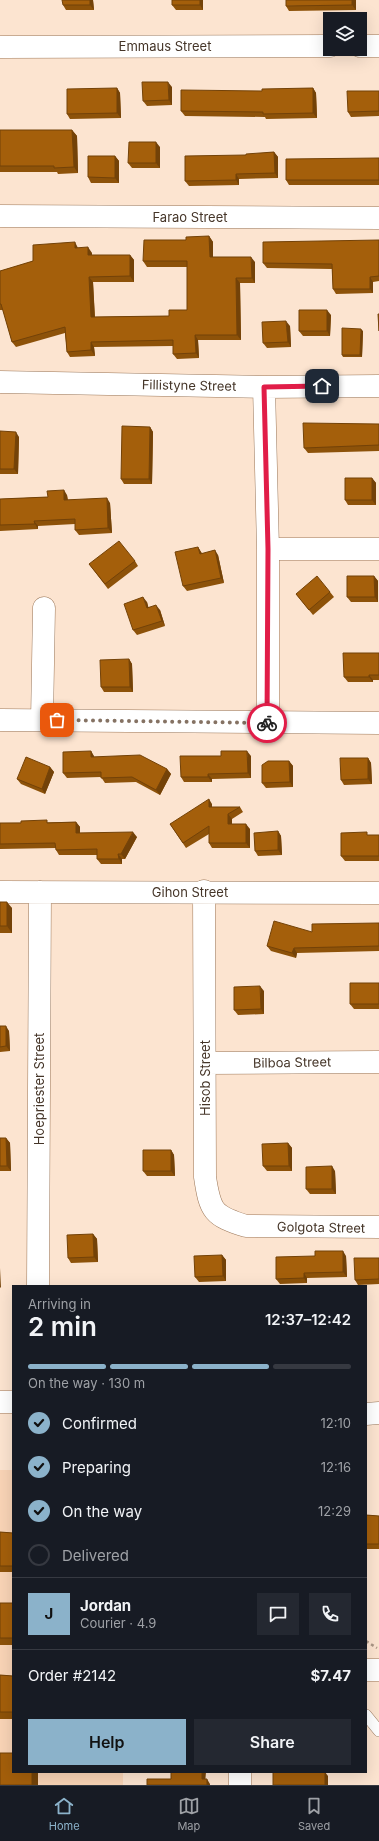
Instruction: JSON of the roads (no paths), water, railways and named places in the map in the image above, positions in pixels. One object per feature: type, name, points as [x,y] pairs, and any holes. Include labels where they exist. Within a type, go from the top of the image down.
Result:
[{"type":"street","name":"Emmaus Street","points":[[0,47],[323,46]]},
{"type":"street","points":[[367,46],[379,46]]},
{"type":"street","name":"Farao Street","points":[[0,216],[379,218]]},
{"type":"street","name":"Fillistyne Street","points":[[0,382],[264,387],[379,386]]},
{"type":"street","points":[[264,387],[268,549],[268,723]]},
{"type":"street","points":[[268,549],[379,549]]},
{"type":"street","points":[[42,720],[44,608]]},
{"type":"street","points":[[0,720],[379,723]]},
{"type":"street","name":"Gihon Street","points":[[0,892],[204,891],[379,893]]},
{"type":"street","name":"Hisob Street","points":[[204,891],[205,1177],[208,1196],[215,1213],[229,1221],[246,1226],[263,1227]]},
{"type":"street","name":"Hoepriester Street","points":[[38,1285],[40,892]]},
{"type":"street","name":"Bilboa Street","points":[[205,1063],[379,1062]]},
{"type":"street","name":"Golgota Street","points":[[263,1227],[379,1227]]},
{"type":"street","points":[[0,1402],[12,1402]]},
{"type":"street","points":[[367,1407],[379,1407]]},
{"type":"street","points":[[367,1414],[379,1413]]},
{"type":"street","points":[[367,1670],[379,1670]]},
{"type":"street","points":[[240,1773],[240,1785]]},
{"type":"lane","points":[[367,1716],[379,1731]]}]
